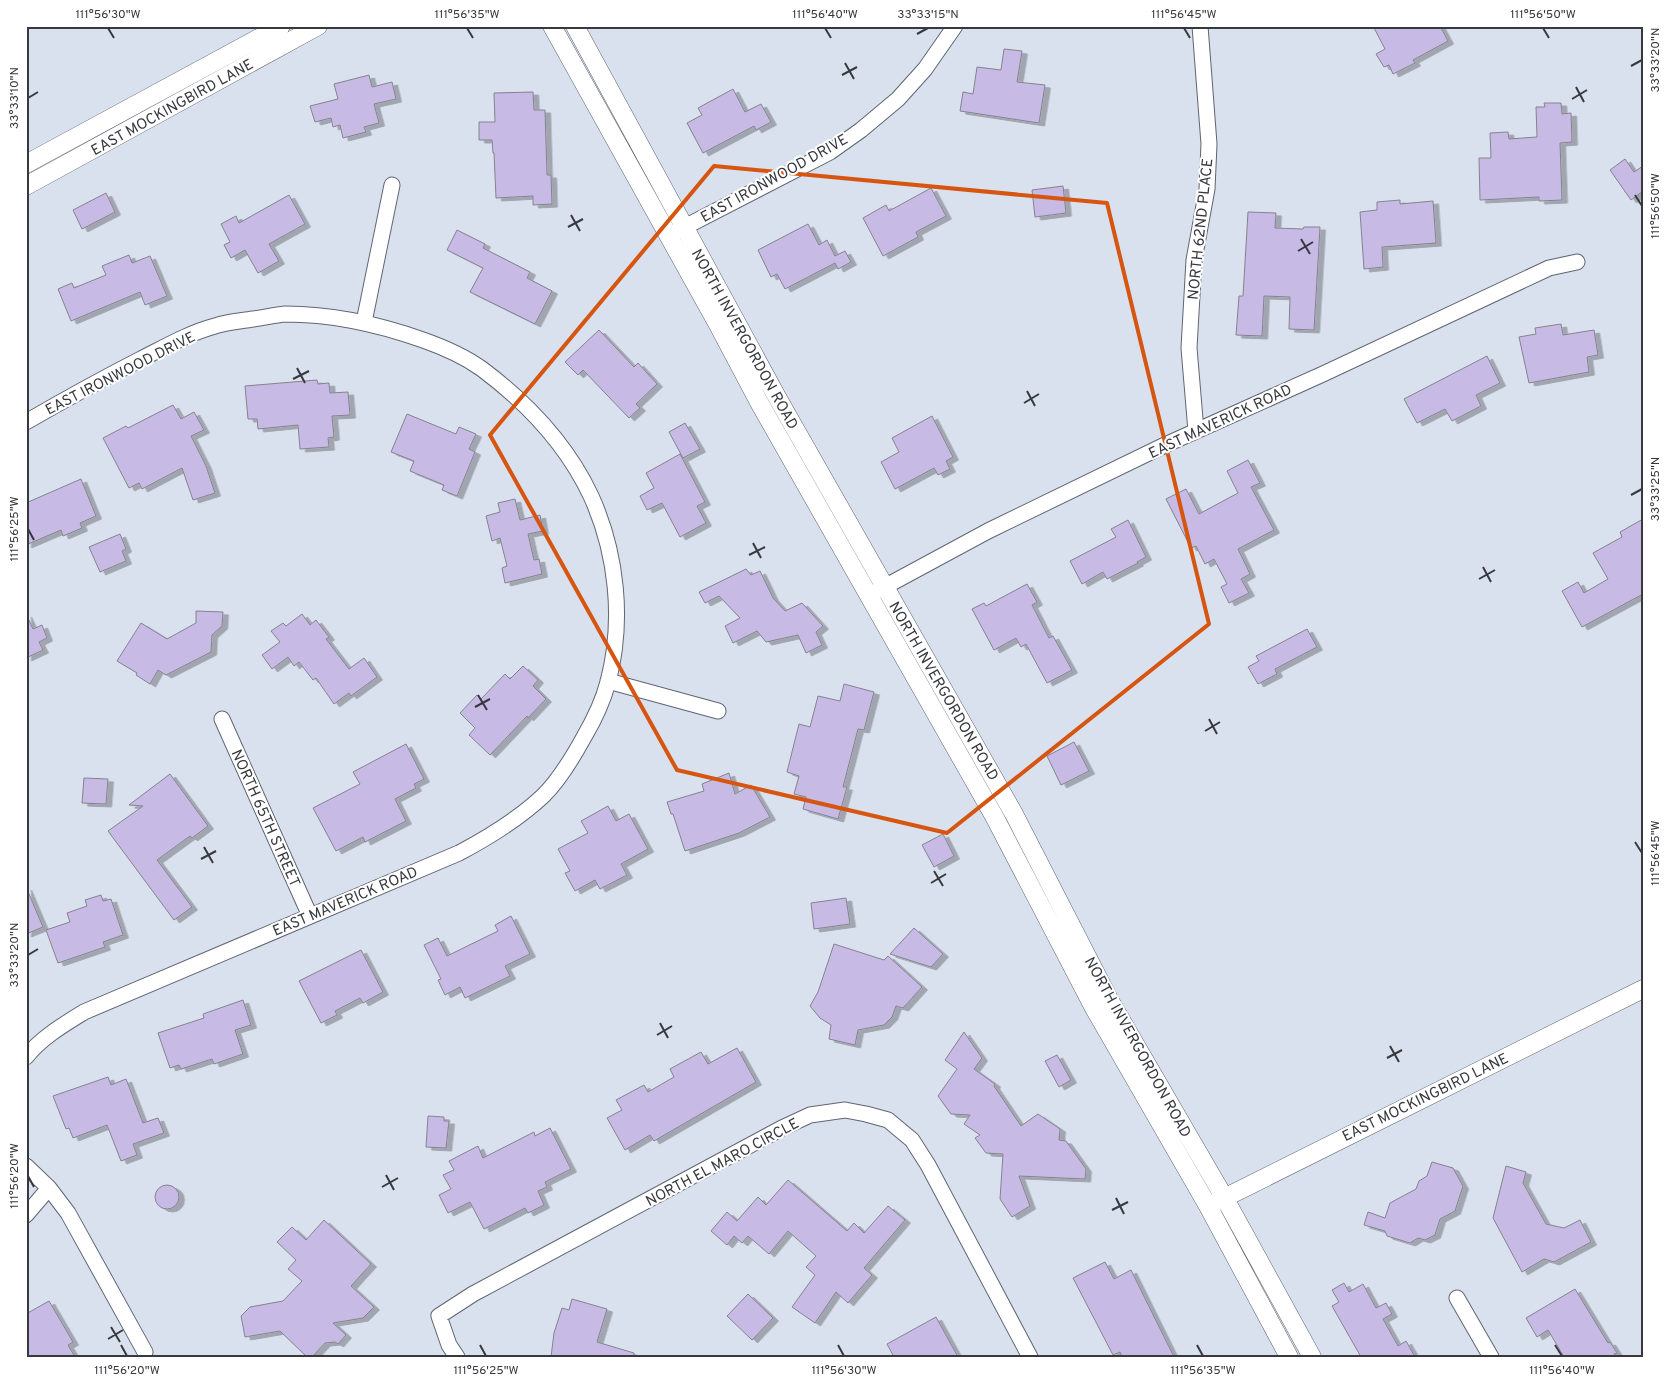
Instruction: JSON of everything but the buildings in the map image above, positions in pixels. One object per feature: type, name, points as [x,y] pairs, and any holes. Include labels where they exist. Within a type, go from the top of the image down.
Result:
[{"type":"street","name":"EAST MOCKINGBIRD LANE","points":[[26,164],[282,26]]},
{"type":"street","name":"EAST MOCKINGBIRD LANE","points":[[26,186],[318,26]]},
{"type":"street","name":"NORTH INVERGORDON ROAD","points":[[552,26],[760,404],[877,590],[1014,814],[1110,1001],[1224,1197],[1312,1357]]},
{"type":"street","name":"NORTH INVERGORDON ROAD","points":[[575,26],[777,397],[1094,1008],[1208,1206],[1289,1357]]},
{"type":"street","name":"EAST IRONWOOD DRIVE","points":[[668,236],[830,152],[861,130],[898,99],[925,69],[955,26]]},
{"type":"street","name":"NORTH 62ND PLACE","points":[[1196,431],[1189,348],[1194,260],[1207,189],[1209,144],[1200,26]]},
{"type":"street","points":[[364,322],[392,185]]},
{"type":"street","name":"EAST MAVERICK ROAD","points":[[877,590],[988,531],[1196,431],[1549,268],[1577,262]]},
{"type":"street","name":"EAST IRONWOOD DRIVE","points":[[26,422],[80,390],[157,350],[216,326],[284,314],[349,319],[387,327],[444,348],[481,368],[518,399],[544,425],[570,460],[590,495],[602,524],[612,564],[615,588],[616,625],[608,681]]},
{"type":"street","name":"EAST MAVERICK ROAD","points":[[26,1058],[34,1048],[58,1028],[84,1012],[458,853],[484,840],[546,793],[577,750],[598,710],[608,681]]},
{"type":"street","points":[[608,681],[718,710]]},
{"type":"street","name":"NORTH 65TH STREET","points":[[222,719],[310,916]]},
{"type":"street","name":"EAST MOCKINGBIRD LANE","points":[[1208,1206],[1643,989]]},
{"type":"street","name":"NORTH EL MARO CIRCLE","points":[[457,1357],[450,1345],[439,1316],[473,1294],[782,1128],[810,1115],[845,1110],[888,1120],[912,1140],[928,1165],[1030,1357]]},
{"type":"street","points":[[26,1166],[49,1188],[68,1213],[145,1352]]},
{"type":"street","points":[[26,1215],[49,1188]]},
{"type":"street","points":[[1457,1298],[1491,1357]]},
{"type":"highlighted area","points":[[714,166],[1107,203],[1209,624],[947,833],[677,770],[490,435]]}]
